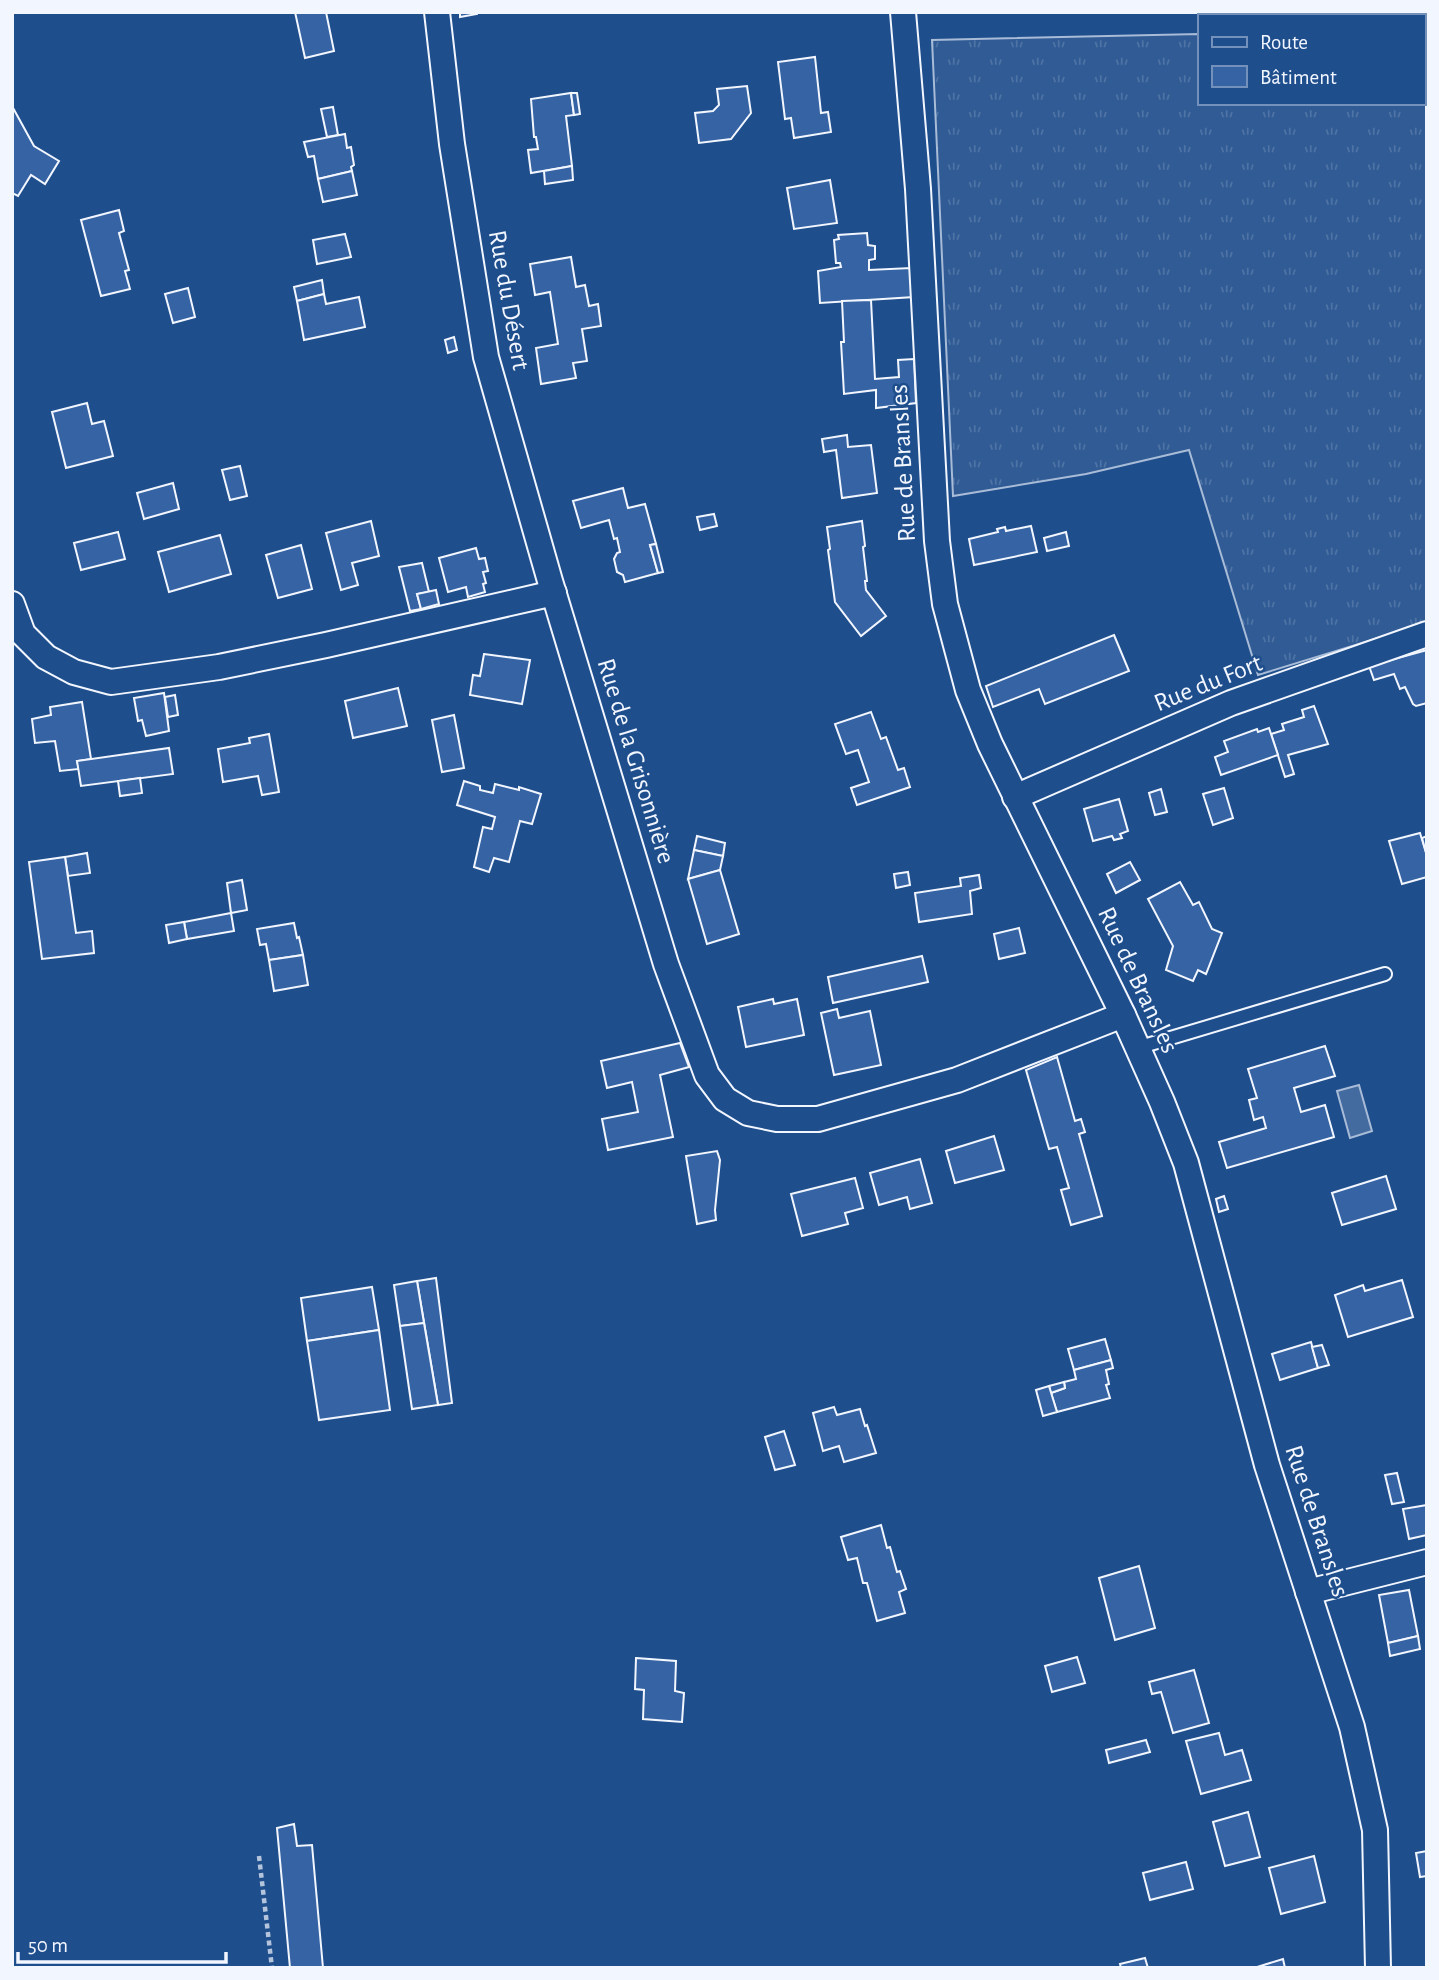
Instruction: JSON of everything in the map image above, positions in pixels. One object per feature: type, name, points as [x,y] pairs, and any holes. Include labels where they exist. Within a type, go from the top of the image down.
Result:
[{"type":"street","name":"Rue du Désert","points":[[436,12],[452,144],[486,357],[554,593]]},
{"type":"street","name":"Rue de Bransles","points":[[903,12],[918,189],[937,541],[944,593],[968,690],[1015,797],[1123,1015],[1186,1163],[1267,1465],[1352,1727],[1375,1830],[1378,1968]]},
{"type":"street","points":[[12,604],[23,634],[46,657],[74,672],[111,682],[219,667],[554,593]]},
{"type":"street","name":"Rue de la Grisonnière","points":[[554,593],[666,964],[707,1075],[725,1099],[748,1114],[777,1119],[818,1119],[957,1080],[1123,1015]]},
{"type":"street","name":"Rue du Fort","points":[[1015,797],[1231,703],[1427,635]]},
{"type":"street","points":[[1308,1592],[1427,1562]]},
{"type":"lane","points":[[1137,1048],[1385,974]]},
{"type":"path","points":[[259,1856],[272,1968]]},
{"type":"green space","points":[[1427,29],[1427,623],[1258,675],[1189,450],[1086,474],[953,496],[932,40],[1198,34],[1198,105],[1425,105]]},
{"type":"shaded area","points":[[1359,1085],[1372,1131],[1350,1138],[1337,1091]]},
{"type":"building","points":[[295,12],[326,12],[334,51],[305,58]]},
{"type":"building","points":[[460,12],[477,12],[477,14],[460,17]]},
{"type":"building","points":[[815,57],[821,113],[828,112],[831,132],[794,138],[791,118],[785,119],[778,62]]},
{"type":"building","points":[[747,86],[751,113],[731,139],[699,143],[695,113],[713,111],[719,105],[717,89]]},
{"type":"building","points":[[571,93],[574,115],[566,116],[572,166],[531,173],[528,150],[538,149],[534,137],[531,99]]},
{"type":"building","points":[[571,93],[577,93],[580,114],[574,115]]},
{"type":"building","points":[[12,106],[34,146],[59,161],[45,184],[31,175],[18,196],[12,193]]},
{"type":"building","points":[[333,107],[338,135],[327,137],[321,109]]},
{"type":"building","points":[[345,134],[347,148],[351,147],[354,165],[351,167],[352,171],[318,179],[314,156],[308,157],[304,142]]},
{"type":"building","points":[[572,166],[573,180],[545,184],[544,171]]},
{"type":"building","points":[[352,171],[357,195],[323,202],[318,179]]},
{"type":"building","points":[[830,180],[837,223],[794,229],[787,188]]},
{"type":"building","points":[[119,210],[124,231],[119,233],[129,270],[125,271],[130,289],[101,296],[81,220]]},
{"type":"building","points":[[867,233],[868,245],[875,246],[875,259],[869,260],[869,270],[911,268],[914,297],[820,303],[818,271],[841,267],[840,263],[836,263],[834,240],[839,239],[838,235]]},
{"type":"building","points":[[345,234],[351,257],[317,264],[313,240]]},
{"type":"building","points":[[571,257],[576,287],[585,285],[589,306],[598,304],[601,326],[582,329],[587,361],[573,363],[576,378],[541,384],[536,348],[558,344],[550,292],[535,295],[530,264]]},
{"type":"building","points":[[322,280],[324,294],[297,301],[294,287]]},
{"type":"building","points":[[188,288],[195,317],[173,323],[165,294]]},
{"type":"building","points":[[324,294],[326,304],[359,297],[365,327],[304,340],[297,301]]},
{"type":"building","points":[[871,300],[875,379],[899,377],[898,360],[914,359],[916,403],[876,408],[876,390],[844,394],[842,301]]},
{"type":"building","points":[[454,337],[457,350],[448,353],[445,340]]},
{"type":"building","points":[[87,403],[92,424],[104,421],[113,456],[66,468],[52,412]]},
{"type":"building","points":[[847,435],[848,447],[871,445],[877,493],[842,498],[836,450],[824,452],[822,439]]},
{"type":"building","points":[[240,466],[247,496],[230,500],[222,470]]},
{"type":"building","points":[[173,483],[179,509],[144,519],[137,493]]},
{"type":"building","points":[[623,488],[628,508],[645,504],[656,544],[650,545],[658,573],[625,582],[623,575],[617,572],[614,559],[620,552],[609,520],[581,528],[573,501]]},
{"type":"building","points":[[714,514],[717,526],[700,530],[697,517]]},
{"type":"building","points":[[371,521],[379,556],[352,563],[358,585],[341,590],[326,533]]},
{"type":"building","points":[[862,521],[866,590],[886,616],[861,636],[835,602],[827,527]]},
{"type":"building","points":[[1031,526],[1037,552],[974,565],[969,539],[998,532],[997,529],[1005,527],[1006,531]]},
{"type":"building","points":[[118,532],[125,559],[81,570],[74,543]]},
{"type":"building","points":[[1066,532],[1069,546],[1047,551],[1044,538]]},
{"type":"building","points":[[220,535],[231,574],[169,592],[158,552]]},
{"type":"building","points":[[656,544],[663,572],[658,573],[650,545]]},
{"type":"building","points":[[301,545],[312,589],[278,598],[266,555]]},
{"type":"building","points":[[476,548],[479,559],[485,558],[488,571],[483,572],[485,592],[468,597],[466,587],[448,592],[439,558]]},
{"type":"building","points":[[422,563],[429,592],[417,594],[421,609],[410,611],[399,567]]},
{"type":"building","points":[[436,590],[439,604],[421,609],[417,594]]},
{"type":"building","points":[[1114,635],[1129,671],[1045,704],[1039,689],[993,707],[986,686]]},
{"type":"building","points":[[1427,650],[1427,703],[1416,706],[1413,704],[1405,687],[1400,689],[1394,674],[1374,680],[1369,666]]},
{"type":"building","points":[[484,654],[530,660],[522,704],[470,695],[473,675],[480,676]]},
{"type":"building","points":[[398,688],[407,726],[353,738],[345,701]]},
{"type":"building","points":[[164,693],[169,731],[146,736],[142,720],[138,721],[134,698]]},
{"type":"building","points":[[175,695],[178,715],[168,717],[165,697]]},
{"type":"building","points":[[82,702],[91,759],[77,761],[79,769],[60,771],[55,741],[35,743],[32,719],[51,715],[50,707]]},
{"type":"building","points":[[1314,706],[1328,744],[1288,755],[1294,774],[1285,777],[1271,734],[1284,730],[1282,724],[1304,717],[1302,710]]},
{"type":"building","points":[[871,712],[881,739],[886,737],[898,770],[904,768],[910,787],[857,805],[851,788],[869,782],[858,750],[846,754],[835,724]]},
{"type":"building","points":[[454,715],[464,768],[442,772],[432,720]]},
{"type":"building","points":[[1269,728],[1278,755],[1221,775],[1215,757],[1228,752],[1224,741],[1257,729],[1258,732]]},
{"type":"building","points":[[269,734],[279,792],[262,795],[258,776],[223,782],[218,749],[250,743],[249,738]]},
{"type":"building","points":[[169,748],[173,774],[81,786],[77,761]]},
{"type":"building","points":[[140,778],[142,793],[120,796],[118,781]]},
{"type":"building","points":[[464,781],[480,786],[480,790],[493,793],[495,784],[519,790],[519,787],[541,794],[532,824],[520,821],[509,862],[494,858],[489,872],[474,867],[483,827],[492,829],[495,817],[457,805]]},
{"type":"building","points":[[1224,788],[1233,818],[1213,825],[1203,794]]},
{"type":"building","points":[[1161,789],[1167,812],[1155,815],[1149,793]]},
{"type":"building","points":[[1119,799],[1128,831],[1120,834],[1122,838],[1114,840],[1112,836],[1093,841],[1084,809]]},
{"type":"building","points":[[1420,833],[1427,856],[1427,877],[1402,884],[1389,841]]},
{"type":"building","points":[[697,836],[725,843],[723,856],[694,850]]},
{"type":"building","points":[[1427,836],[1427,856],[1422,838]]},
{"type":"building","points":[[694,850],[723,856],[720,870],[688,879]]},
{"type":"building","points":[[87,853],[90,873],[68,876],[65,857]]},
{"type":"building","points":[[65,857],[76,933],[92,931],[94,953],[42,959],[29,862]]},
{"type":"building","points":[[1130,862],[1140,880],[1116,893],[1107,874]]},
{"type":"building","points":[[720,870],[739,934],[707,944],[688,879]]},
{"type":"building","points":[[908,872],[910,885],[896,888],[894,874]]},
{"type":"building","points":[[979,875],[981,888],[970,891],[972,914],[919,922],[915,893],[961,886],[960,878]]},
{"type":"building","points":[[242,880],[247,910],[231,913],[227,883]]},
{"type":"building","points":[[1180,882],[1193,905],[1199,902],[1212,929],[1222,933],[1206,974],[1198,970],[1193,981],[1166,970],[1173,946],[1148,899]]},
{"type":"building","points":[[231,913],[234,931],[187,939],[184,922]]},
{"type":"building","points":[[184,922],[187,939],[169,943],[166,925]]},
{"type":"building","points":[[294,923],[303,955],[269,960],[266,944],[260,945],[257,929]]},
{"type":"building","points":[[1019,928],[1025,953],[999,959],[994,934]]},
{"type":"building","points":[[303,955],[308,985],[274,991],[269,960]]},
{"type":"building","points":[[922,956],[928,982],[833,1003],[828,977]]},
{"type":"building","points":[[773,999],[774,1004],[797,999],[804,1035],[746,1047],[738,1007]]},
{"type":"building","points":[[837,1009],[839,1018],[870,1011],[881,1065],[834,1075],[821,1013]]},
{"type":"building","points":[[680,1043],[689,1067],[660,1075],[673,1137],[608,1150],[602,1119],[638,1112],[632,1082],[607,1088],[601,1061]]},
{"type":"building","points":[[1325,1046],[1335,1076],[1294,1088],[1301,1112],[1325,1105],[1334,1137],[1227,1168],[1219,1142],[1266,1128],[1263,1117],[1254,1120],[1249,1100],[1257,1098],[1248,1069]]},
{"type":"building","points":[[1057,1057],[1075,1121],[1081,1119],[1085,1132],[1079,1134],[1102,1216],[1071,1225],[1061,1190],[1069,1188],[1057,1147],[1049,1149],[1026,1070]]},
{"type":"building","points":[[994,1136],[1004,1170],[955,1183],[946,1151]]},
{"type":"building","points":[[717,1151],[720,1160],[716,1220],[697,1224],[686,1156]]},
{"type":"building","points":[[920,1159],[932,1203],[910,1209],[907,1197],[879,1205],[870,1173]]},
{"type":"building","points":[[1386,1176],[1396,1209],[1342,1225],[1332,1193]]},
{"type":"building","points":[[855,1178],[863,1208],[845,1213],[848,1224],[802,1236],[791,1194]]},
{"type":"building","points":[[1224,1196],[1228,1209],[1219,1212],[1216,1199]]},
{"type":"building","points":[[436,1278],[452,1403],[438,1405],[417,1281]]},
{"type":"building","points":[[1402,1280],[1413,1317],[1348,1337],[1335,1295],[1363,1285],[1365,1291]]},
{"type":"building","points":[[417,1281],[424,1323],[400,1326],[394,1285]]},
{"type":"building","points":[[372,1287],[379,1330],[307,1341],[301,1298]]},
{"type":"building","points":[[424,1323],[438,1405],[412,1409],[400,1326]]},
{"type":"building","points":[[379,1330],[390,1410],[319,1420],[307,1341]]},
{"type":"building","points":[[1105,1339],[1111,1360],[1074,1370],[1068,1349]]},
{"type":"building","points":[[1311,1342],[1318,1368],[1280,1380],[1272,1354]]},
{"type":"building","points":[[1322,1345],[1329,1365],[1318,1368],[1312,1347]]},
{"type":"building","points":[[1111,1360],[1113,1368],[1106,1370],[1109,1384],[1106,1385],[1110,1398],[1057,1412],[1051,1393],[1065,1388],[1064,1382],[1076,1379],[1074,1370]]},
{"type":"building","points":[[1064,1382],[1065,1388],[1051,1393],[1049,1386]]},
{"type":"building","points":[[1049,1386],[1057,1412],[1043,1416],[1036,1390]]},
{"type":"building","points":[[834,1407],[837,1415],[860,1409],[876,1453],[844,1462],[839,1446],[823,1451],[813,1413]]},
{"type":"building","points":[[784,1431],[795,1465],[775,1470],[765,1437]]},
{"type":"building","points":[[1397,1473],[1404,1502],[1392,1504],[1385,1475]]},
{"type":"building","points":[[1427,1505],[1427,1535],[1409,1539],[1403,1509]]},
{"type":"building","points":[[881,1525],[887,1548],[890,1547],[897,1572],[900,1571],[906,1589],[899,1592],[905,1613],[877,1621],[857,1558],[848,1560],[841,1537]]},
{"type":"building","points":[[1139,1566],[1155,1628],[1115,1640],[1099,1578]]},
{"type":"building","points":[[1409,1590],[1418,1636],[1388,1643],[1379,1595]]},
{"type":"building","points":[[1418,1636],[1420,1649],[1390,1656],[1388,1643]]},
{"type":"building","points":[[1077,1657],[1085,1683],[1052,1692],[1045,1666]]},
{"type":"building","points":[[636,1658],[676,1661],[675,1691],[684,1693],[682,1722],[643,1719],[644,1690],[635,1689]]},
{"type":"building","points":[[1194,1670],[1209,1723],[1173,1733],[1161,1692],[1152,1694],[1149,1682]]},
{"type":"building","points":[[1219,1733],[1225,1755],[1242,1750],[1251,1780],[1201,1794],[1186,1741]]},
{"type":"building","points":[[1146,1740],[1150,1752],[1109,1763],[1106,1750]]},
{"type":"building","points":[[1248,1812],[1260,1857],[1225,1866],[1213,1822]]},
{"type":"building","points":[[294,1824],[297,1846],[312,1845],[323,1968],[290,1968],[277,1828]]},
{"type":"building","points":[[1427,1851],[1427,1876],[1420,1877],[1416,1853]]},
{"type":"building","points":[[1314,1856],[1325,1902],[1281,1914],[1269,1868]]},
{"type":"building","points":[[1186,1862],[1193,1889],[1150,1900],[1143,1873]]},
{"type":"building","points":[[1145,1958],[1148,1968],[1121,1968],[1120,1964]]},
{"type":"building","points":[[1283,1959],[1285,1968],[1254,1968]]}]
